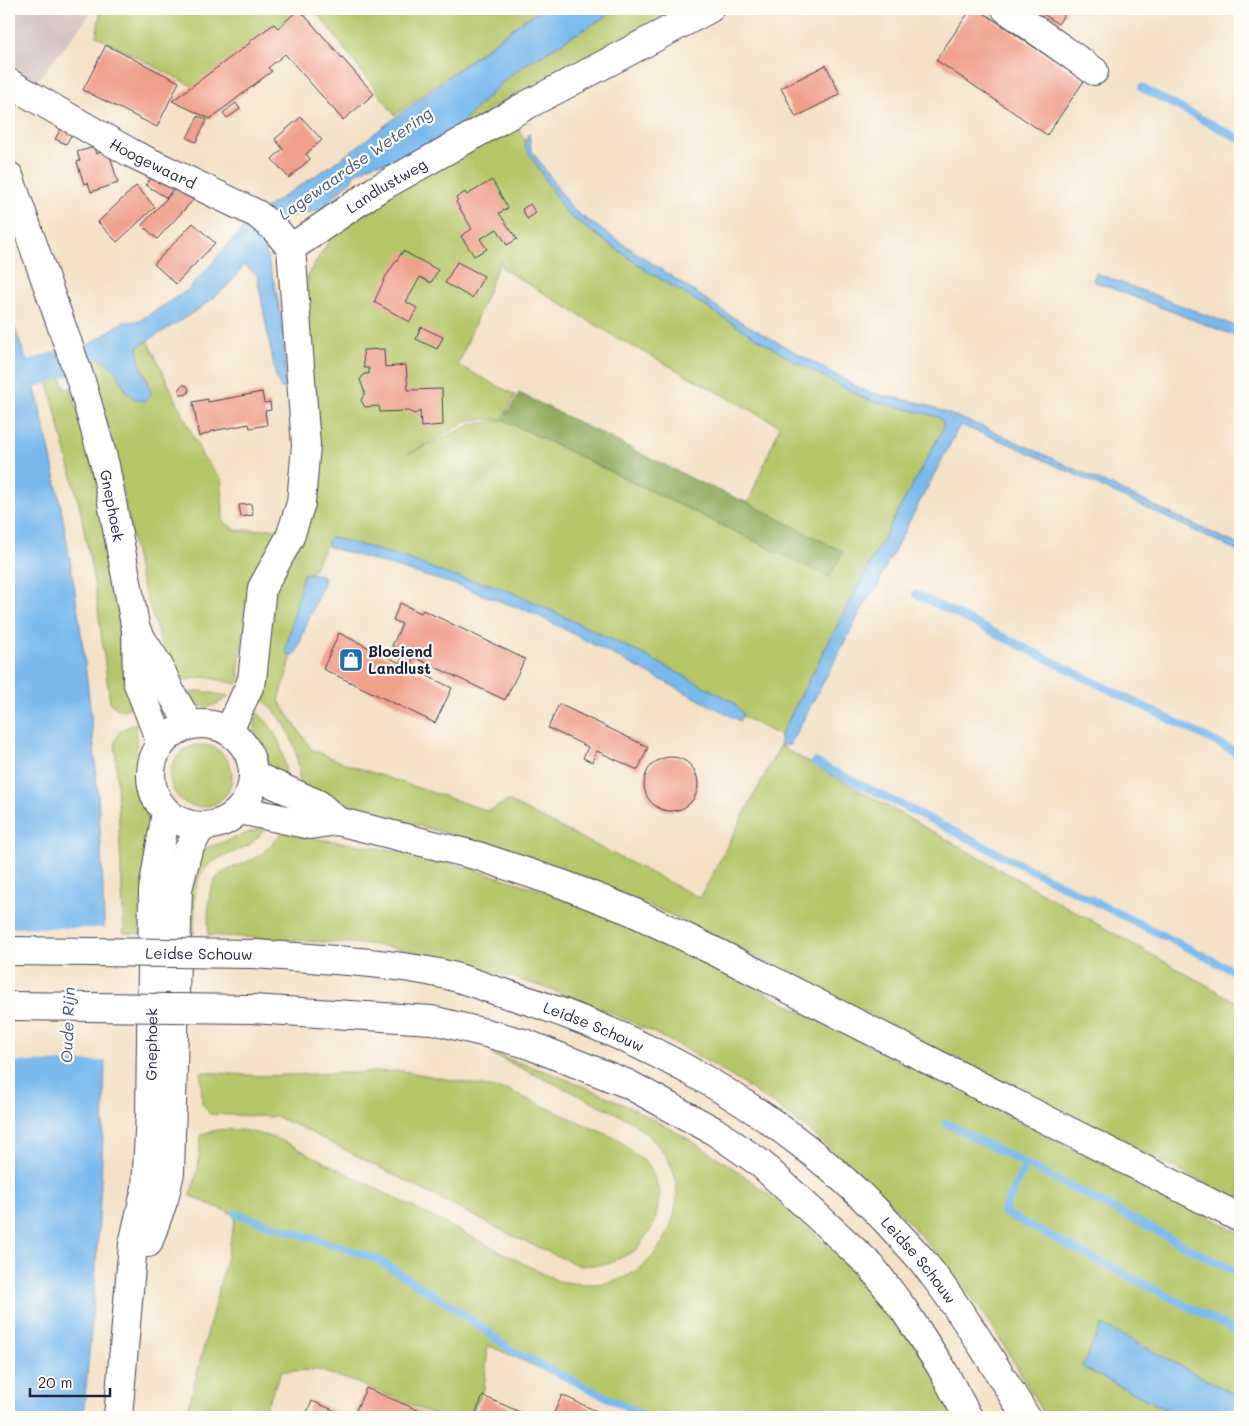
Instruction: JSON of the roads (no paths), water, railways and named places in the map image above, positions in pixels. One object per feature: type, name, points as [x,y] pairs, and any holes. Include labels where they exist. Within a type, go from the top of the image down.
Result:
[{"type":"street","name":"Landlustweg","points":[[274,230],[376,190],[527,105],[709,9]]},
{"type":"street","points":[[1006,9],[1094,71]]},
{"type":"street","name":"Hoogewaard","points":[[9,83],[131,153],[274,230]]},
{"type":"street","name":"Gnephoek","points":[[9,176],[82,384],[105,465],[136,630],[137,681],[161,744]]},
{"type":"street","points":[[229,731],[252,680],[262,588],[290,537],[301,503],[306,446],[274,230]]},
{"type":"street","name":"Gnephoek","points":[[136,630],[160,666],[170,691],[190,725]]},
{"type":"street","points":[[211,724],[229,731],[247,750],[253,775],[250,792],[240,810],[223,822],[202,826],[184,823],[166,812],[155,795],[151,780],[154,757],[161,744],[172,733],[190,725],[211,724]]},
{"type":"street","points":[[253,775],[318,804],[337,821]]},
{"type":"street","points":[[240,810],[310,825],[337,821],[478,856],[562,884],[631,911],[716,952],[1240,1218]]},
{"type":"street","name":"Gnephoek","points":[[118,1417],[132,1275],[133,1244],[146,1188],[153,890],[166,812]]},
{"type":"street","name":"Gnephoek","points":[[132,1275],[150,1239],[164,1199],[170,1173],[178,889],[188,850],[202,826]]},
{"type":"street","name":"Leidse Schouw","points":[[9,951],[254,954],[362,962],[443,974],[549,1006],[621,1036],[706,1080],[801,1143],[868,1202],[923,1261],[983,1345],[1026,1417]]},
{"type":"street","points":[[9,1006],[252,1009],[432,1020],[527,1044],[628,1084],[714,1131],[760,1162],[871,1266],[904,1310],[941,1367],[968,1417]]},
{"type":"water","points":[[543,9],[618,9],[526,64],[507,78],[458,126],[411,156],[384,163],[375,163],[353,175],[352,180],[320,210],[281,218],[264,237],[281,321],[285,364],[284,389],[280,387],[275,373],[257,275],[244,265],[235,278],[210,301],[139,346],[139,358],[151,395],[145,401],[136,399],[129,394],[111,365],[104,360],[94,358],[47,375],[43,362],[87,346],[123,322],[139,321],[188,290],[247,224],[267,207],[338,161],[524,20]]},
{"type":"water","points":[[529,133],[531,149],[569,205],[580,215],[729,315],[861,389],[871,393],[921,403],[991,430],[1232,542],[1240,546],[1240,552],[1012,445],[960,425],[882,574],[878,587],[869,596],[790,745],[780,746],[780,736],[867,568],[943,429],[943,422],[939,417],[866,399],[794,361],[646,270],[566,213],[526,148],[525,142]]},
{"type":"water","points":[[1096,273],[1240,328],[1240,338],[1093,281]]},
{"type":"water","name":"Oude Rijn","points":[[9,312],[33,381],[47,438],[64,525],[91,712],[99,812],[104,913],[104,1115],[92,1317],[83,1417],[9,1417]]},
{"type":"water","points":[[331,537],[406,558],[449,575],[492,585],[521,596],[648,657],[732,701],[743,714],[740,721],[535,614],[459,586],[329,547],[328,540]]},
{"type":"water","points":[[303,574],[322,575],[324,579],[295,655],[287,654],[286,649]]},
{"type":"water","points":[[1102,1325],[1240,1397],[1240,1417],[1181,1417],[1082,1367]]},
{"type":"waterway","points":[[1142,88],[1240,139]]},
{"type":"waterway","name":"Lagewaardse Wetering","points":[[9,390],[15,380],[80,357]]},
{"type":"waterway","points":[[916,594],[1240,754]]},
{"type":"waterway","points":[[815,762],[1240,974]]},
{"type":"waterway","points":[[946,1123],[1240,1274]]},
{"type":"waterway","points":[[1026,1164],[1003,1212],[1240,1333]]},
{"type":"waterway","points":[[236,1214],[375,1258],[458,1310],[511,1350],[647,1417]]},
{"type":"place","name":"Bloeiend Landlust","points":[[351,660]]}]
